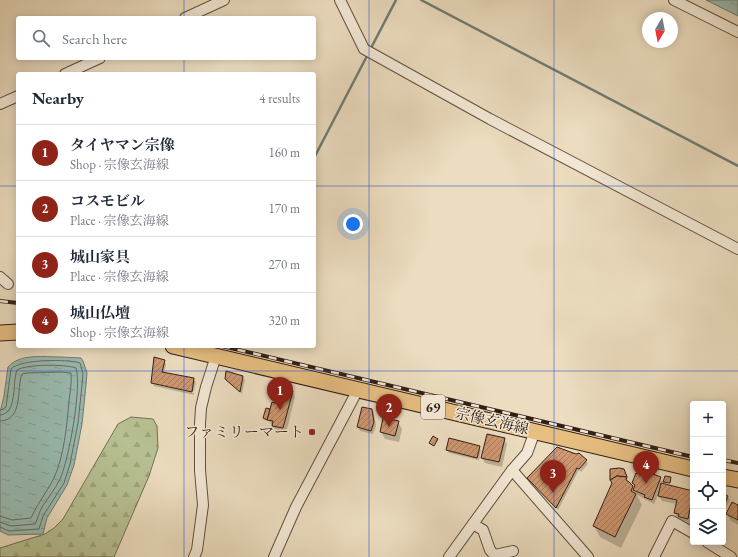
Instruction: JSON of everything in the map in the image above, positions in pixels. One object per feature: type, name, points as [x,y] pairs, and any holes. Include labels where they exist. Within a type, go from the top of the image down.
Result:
[{"type":"main road","points":[[0,332],[16,332]]},
{"type":"main road","name":"宗像玄海線","points":[[182,348],[690,468]]},
{"type":"main road","points":[[726,478],[738,480]]},
{"type":"street","points":[[189,16],[224,0]]},
{"type":"street","points":[[340,0],[364,49],[490,119],[738,249]]},
{"type":"street","points":[[674,0],[738,32]]},
{"type":"street","points":[[69,72],[96,60]]},
{"type":"street","points":[[0,104],[16,97]]},
{"type":"street","points":[[0,276],[8,284]]},
{"type":"street","points":[[194,557],[197,550],[203,505],[200,470],[201,408],[216,356]]},
{"type":"street","points":[[274,557],[296,507],[354,397],[356,389]]},
{"type":"street","points":[[449,557],[512,470],[527,453],[535,431]]},
{"type":"street","points":[[512,470],[587,557]]},
{"type":"street","points":[[654,557],[672,521],[690,532]]},
{"type":"street","points":[[473,524],[483,530],[490,550],[495,556],[513,551]]},
{"type":"street","points":[[712,545],[731,557]]},
{"type":"green space","points":[[131,417],[153,419],[157,426],[158,448],[149,476],[114,557],[0,557],[0,548],[45,534],[63,519],[118,424]]},
{"type":"water","points":[[706,0],[738,0],[738,16]]},
{"type":"water","points":[[40,356],[81,358],[87,373],[82,424],[74,465],[67,485],[47,518],[43,534],[8,535],[0,531],[0,412],[8,367],[19,360]]},
{"type":"building","points":[[154,357],[165,360],[162,372],[194,378],[192,392],[151,383]]},
{"type":"building","points":[[226,371],[243,376],[240,392],[225,379]]},
{"type":"building","points":[[283,388],[293,391],[283,428],[272,426],[273,421],[267,420],[272,402],[279,404]]},
{"type":"building","points":[[362,407],[372,409],[374,422],[371,431],[357,427]]},
{"type":"building","points":[[266,408],[270,409],[267,420],[263,418]]},
{"type":"building","points":[[383,418],[399,421],[395,436],[380,432]]},
{"type":"building","points":[[487,434],[505,438],[499,462],[481,458]]},
{"type":"building","points":[[433,436],[438,439],[434,446],[429,443]]},
{"type":"building","points":[[449,438],[480,446],[477,458],[446,450]]},
{"type":"building","points":[[557,447],[576,454],[579,453],[587,460],[579,469],[577,468],[556,508],[527,478]]},
{"type":"building","points":[[610,469],[624,469],[627,477],[617,476],[610,480]]},
{"type":"building","points":[[640,469],[661,477],[652,500],[633,490],[635,485],[632,483],[636,473],[637,474]]},
{"type":"building","points":[[617,476],[627,477],[626,480],[633,486],[631,491],[636,494],[615,537],[593,526],[612,483],[610,480]]},
{"type":"building","points":[[665,476],[671,477],[670,483],[663,482]]},
{"type":"building","points":[[661,483],[690,490],[690,508],[688,519],[680,517],[678,516],[679,514],[674,513],[677,500],[658,496]]},
{"type":"building","points":[[732,502],[738,505],[738,520],[726,514]]},
{"type":"waterway","points":[[370,50],[396,0]]},
{"type":"waterway","points":[[421,0],[738,166]]},
{"type":"waterway","points":[[316,154],[368,54]]},
{"type":"railway","points":[[0,301],[16,303]]},
{"type":"railway","points":[[230,348],[690,456]]},
{"type":"railway","points":[[726,461],[738,463]]},
{"type":"place","name":"タイヤマン宗像","points":[[280,410]]},
{"type":"place","name":"コスモビル","points":[[389,427]]},
{"type":"place","name":"ファミリーマート","points":[[312,432]]},
{"type":"place","name":"城山仏壇","points":[[646,484]]},
{"type":"place","name":"城山家具","points":[[553,493]]}]
